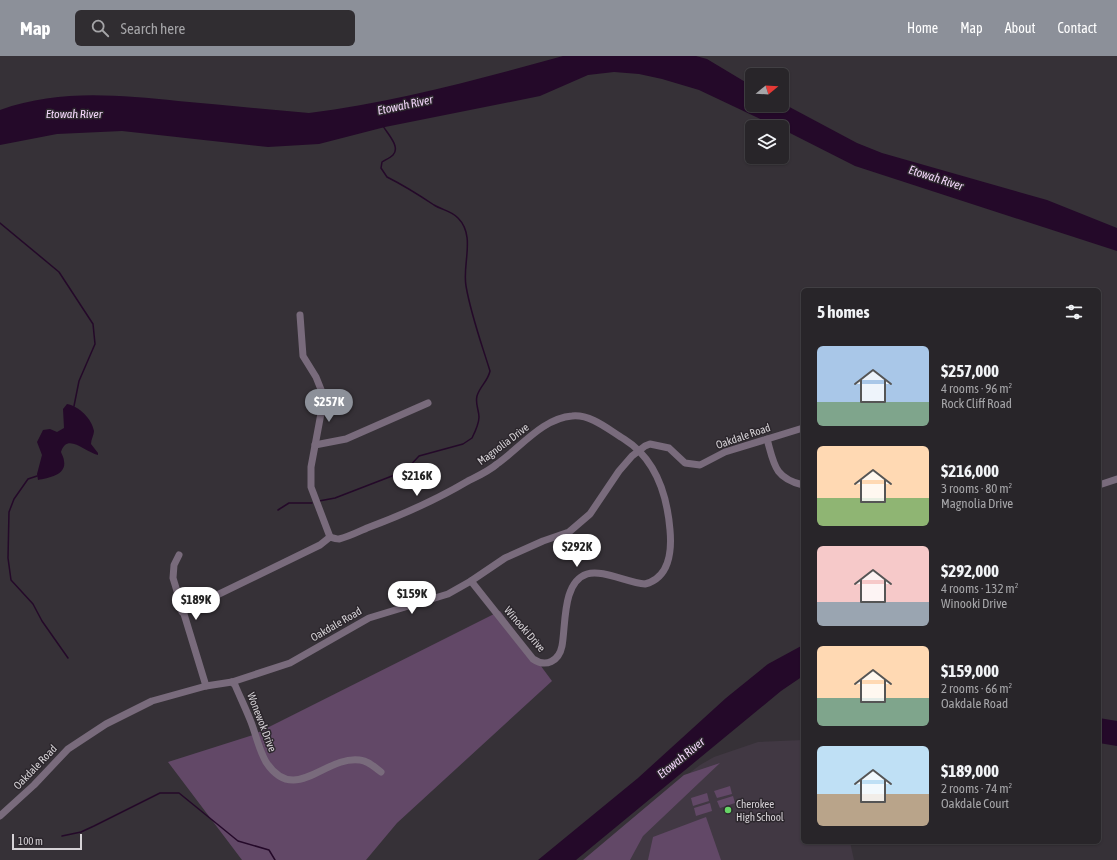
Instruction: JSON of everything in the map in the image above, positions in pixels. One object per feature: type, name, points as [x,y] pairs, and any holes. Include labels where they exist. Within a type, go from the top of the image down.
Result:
[{"type":"street","points":[[300,315],[303,356],[314,373],[322,392],[322,408],[311,467],[311,487],[330,537]]},
{"type":"street","points":[[316,445],[346,439],[428,403]]},
{"type":"street","name":"Magnolia Drive","points":[[182,612],[320,545],[330,537],[338,539],[380,524],[449,492],[497,465],[513,450],[546,426],[562,417],[574,415],[588,418],[639,450]]},
{"type":"street","name":"Oakdale Road","points":[[0,816],[34,785],[68,749],[106,724],[152,701],[206,686],[232,682],[290,663],[369,618],[448,594],[471,581],[505,558],[543,541],[562,535],[579,525],[590,514],[619,471],[632,456],[650,444],[656,444],[669,448],[685,463],[700,464],[725,452],[801,429]]},
{"type":"street","points":[[767,439],[779,474],[788,481],[801,484]]},
{"type":"street","name":"Winooki Drive","points":[[471,581],[533,659],[544,664],[556,658],[562,646],[566,608],[569,596],[573,586],[582,576],[594,573],[645,584],[662,575],[666,567],[669,557],[671,534],[666,504],[658,478],[639,450]]},
{"type":"street","points":[[1101,484],[1117,479]]},
{"type":"street","points":[[179,555],[174,565],[173,578],[182,612],[206,686]]},
{"type":"street","name":"Wonewok Drive","points":[[232,682],[235,685],[265,760],[280,776],[287,779],[300,780],[331,766],[353,760],[369,763],[381,772]]},
{"type":"shaded area","points":[[500,611],[552,681],[397,823],[366,860],[242,860],[168,762],[253,735]]},
{"type":"shaded area","name":"Cherokee High School","points":[[801,740],[801,844],[850,844],[854,860],[608,860],[683,778],[700,765],[714,757],[758,742]]},
{"type":"shaded area","points":[[720,763],[643,836],[630,860],[583,860],[684,775]]},
{"type":"shaded area","points":[[730,786],[732,794],[717,798],[714,791]]},
{"type":"shaded area","points":[[707,793],[709,801],[693,806],[691,798]]},
{"type":"shaded area","points":[[733,796],[735,803],[720,808],[717,801]]},
{"type":"shaded area","points":[[710,803],[712,811],[696,816],[694,808]]},
{"type":"shaded area","points":[[706,817],[721,860],[648,860],[653,837]]},
{"type":"water","name":"Etowah River","points":[[563,56],[696,56],[707,59],[745,82],[745,112],[699,90],[639,74],[614,72],[588,75],[540,96],[385,127],[319,144],[268,147],[122,131],[57,134],[0,145],[0,110],[22,103],[44,99],[88,95],[132,97],[309,113],[373,103],[468,81]]},
{"type":"water","name":"Etowah River","points":[[789,107],[857,143],[882,153],[1047,200],[1117,228],[1117,251],[855,166],[789,133],[789,120],[762,120],[745,112],[789,112]]},
{"type":"water","points":[[67,404],[80,410],[91,422],[94,434],[91,444],[98,455],[72,443],[67,444],[61,452],[64,460],[63,470],[56,475],[38,480],[37,474],[42,455],[37,442],[43,430],[50,429],[57,432],[64,428],[63,409]]},
{"type":"water","name":"Etowah River","points":[[801,646],[801,677],[781,691],[576,860],[538,860],[638,778],[726,698],[768,664]]},
{"type":"water","points":[[1101,718],[1117,721],[1117,746],[1101,743]]},
{"type":"waterway","points":[[319,501],[335,498],[405,471],[419,456],[463,444],[472,438],[479,420],[476,402],[477,396],[488,378],[490,371],[468,297],[465,278],[467,242],[463,225],[453,214],[434,205],[387,177],[381,168],[382,162],[393,155],[395,148],[383,126]]},
{"type":"waterway","points":[[0,223],[59,272],[93,324],[95,344],[79,381],[74,406]]},
{"type":"waterway","points":[[37,476],[28,479],[14,499],[9,512],[8,558],[11,580],[33,604],[42,621],[68,658]]},
{"type":"waterway","points":[[278,510],[289,503],[312,503]]},
{"type":"waterway","points":[[62,836],[81,832],[160,793],[179,793],[238,841],[269,850],[275,860]]},
{"type":"place","name":"Cherokee High School","points":[[728,810]]}]
